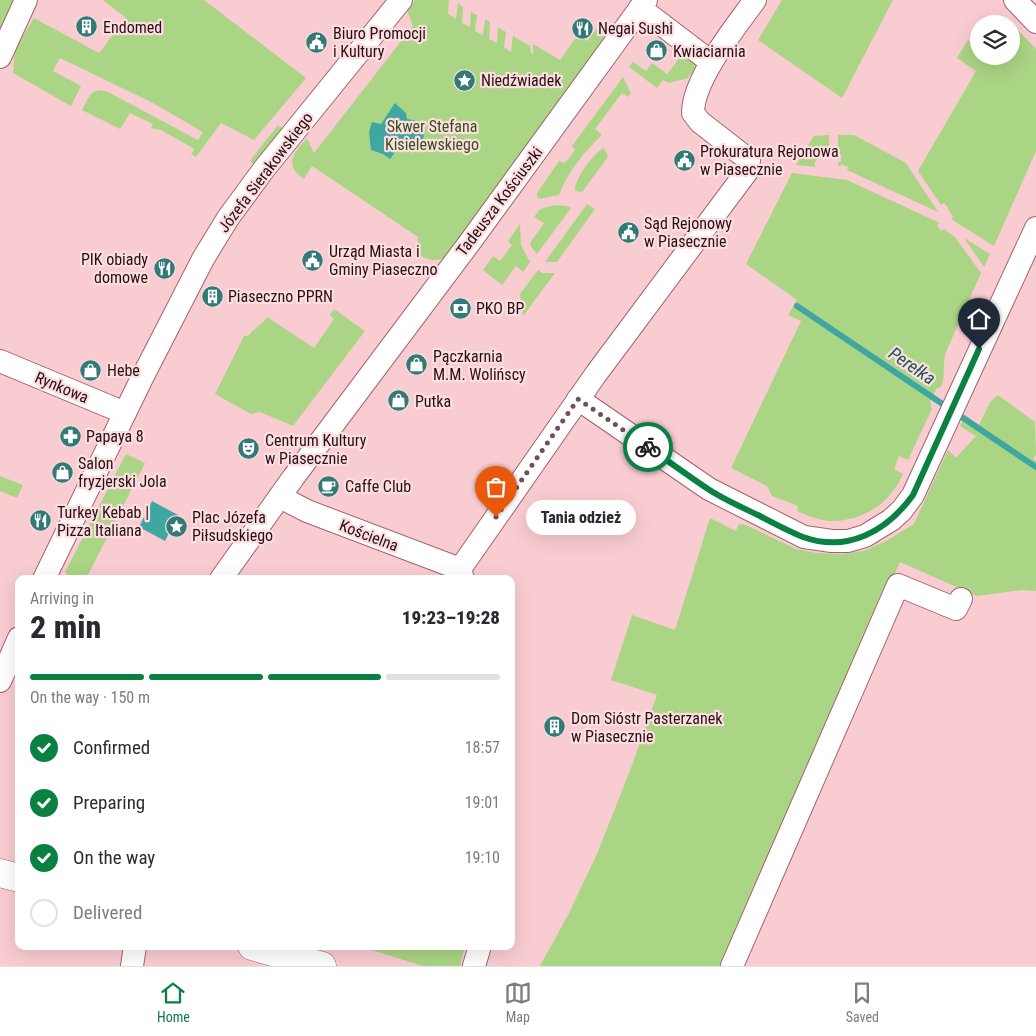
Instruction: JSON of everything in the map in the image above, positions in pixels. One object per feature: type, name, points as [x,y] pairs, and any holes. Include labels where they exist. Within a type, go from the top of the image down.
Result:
[{"type":"street","points":[[0,57],[26,0]]},
{"type":"street","name":"Józefa Sierakowskiego","points":[[125,413],[203,259],[228,218],[264,169],[401,0]]},
{"type":"street","points":[[643,4],[711,62],[755,0]]},
{"type":"street","points":[[1015,0],[1036,22]]},
{"type":"street","name":"Tadeusza Kościuszki","points":[[224,575],[293,478],[470,242],[643,4]]},
{"type":"street","name":"Kościelna","points":[[280,498],[307,511],[461,574],[578,399],[748,170],[749,160],[700,122],[693,113],[693,104],[711,62]]},
{"type":"street","points":[[578,399],[709,490],[788,530],[804,537],[819,540],[848,541],[865,536],[891,520],[902,510],[913,495],[1036,228]]},
{"type":"street","name":"Rynkowa","points":[[0,360],[125,413]]},
{"type":"street","points":[[46,575],[125,413]]},
{"type":"street","points":[[732,966],[898,585],[956,609],[961,599]]},
{"type":"street","points":[[0,681],[15,647]]},
{"type":"street","points":[[0,873],[15,877]]},
{"type":"street","points":[[132,966],[134,950]]},
{"type":"street","points":[[266,950],[322,966]]},
{"type":"street","points":[[474,966],[479,950]]},
{"type":"green space","points":[[0,0],[14,0],[0,31]]},
{"type":"green space","points":[[103,0],[204,0],[306,78],[254,140],[221,123],[196,157],[191,154],[194,150],[193,148],[161,130],[151,128],[153,124],[130,113],[120,129],[82,110],[91,94],[98,90],[108,92],[198,140],[203,132],[151,102],[60,58],[53,71],[81,86],[71,106],[13,73],[15,49],[34,18],[99,53],[126,18]]},
{"type":"green space","name":"Skwer Stefana Kisielewskiego","points":[[415,0],[449,0],[448,14],[456,19],[458,3],[463,7],[462,23],[470,27],[471,12],[477,15],[475,31],[483,35],[485,19],[490,22],[489,39],[497,43],[498,27],[506,32],[504,47],[511,52],[513,36],[530,46],[533,55],[533,44],[560,60],[575,39],[581,38],[587,41],[599,26],[602,29],[604,41],[446,257],[438,260],[428,259],[417,254],[418,237],[312,166],[304,179],[297,174],[292,163],[298,148],[307,138],[314,153],[413,26],[407,10]]},
{"type":"green space","points":[[782,0],[893,0],[842,98],[758,40]]},
{"type":"green space","points":[[1020,32],[1036,49],[1036,151],[994,246],[951,219],[953,217],[949,210],[946,211],[949,209],[944,203],[941,205],[918,171],[976,71],[957,58],[968,40],[970,41],[970,65],[1020,65]]},
{"type":"green space","points":[[684,52],[699,63],[688,78],[669,83],[663,80],[657,88],[629,67],[633,62],[646,71],[652,63],[667,74]]},
{"type":"green space","points":[[623,77],[631,93],[628,97],[622,93],[595,129],[601,136],[577,163],[559,195],[539,199],[537,193],[559,161],[565,163],[575,150],[572,146]]},
{"type":"green space","points":[[278,125],[283,129],[254,165],[250,161]]},
{"type":"green space","points":[[829,135],[829,147],[827,150],[824,149],[820,155],[823,157],[821,159],[818,158],[814,164],[816,167],[796,165],[814,136]]},
{"type":"green space","points":[[838,135],[854,135],[906,163],[938,212],[847,170],[848,167],[841,164],[838,166],[838,162],[841,162],[841,154],[838,154]]},
{"type":"green space","points":[[604,148],[608,157],[582,192],[575,191],[577,181],[585,167]]},
{"type":"green space","points":[[792,173],[847,180],[940,223],[937,225],[941,231],[944,229],[955,237],[981,273],[946,352],[941,387],[937,388],[930,401],[932,409],[908,460],[899,456],[894,469],[903,474],[897,485],[891,494],[874,509],[854,518],[843,520],[822,520],[797,511],[798,506],[772,496],[767,486],[731,468],[801,321],[788,315],[797,300],[746,264]]},
{"type":"green space","points":[[587,204],[595,209],[557,262],[545,262]]},
{"type":"green space","points":[[554,205],[571,208],[537,254],[530,243],[544,223],[534,217],[540,209]]},
{"type":"green space","points":[[520,224],[521,245],[530,262],[523,272],[516,266],[502,285],[483,270],[493,256],[500,261],[512,245],[508,241]]},
{"type":"green space","points":[[964,238],[990,254],[984,267]]},
{"type":"green space","points":[[538,270],[542,273],[555,273],[523,316],[520,294]]},
{"type":"green space","points":[[334,309],[365,331],[293,426],[260,412],[251,414],[215,394],[244,336],[248,336],[267,317],[314,348],[334,319],[330,315]]},
{"type":"green space","points":[[998,395],[1035,422],[1036,454],[1033,459],[1036,461],[1036,591],[1022,590],[977,596],[900,562],[725,966],[540,966],[568,915],[597,854],[657,695],[611,680],[632,615],[675,630],[710,518],[736,531],[739,524],[746,525],[796,549],[817,553],[841,554],[864,551],[886,541],[914,524],[948,450],[956,458],[976,436],[960,426],[965,415],[979,425],[990,402]]},
{"type":"green space","points":[[126,454],[145,463],[88,575],[68,575],[65,572]]},
{"type":"green space","points":[[0,476],[23,485],[17,498],[0,491]]},
{"type":"green space","points":[[372,950],[464,950],[460,966],[423,966]]},
{"type":"water","points":[[395,103],[406,113],[407,119],[416,121],[421,126],[424,133],[420,146],[414,150],[407,151],[398,148],[390,159],[383,154],[371,150],[369,132],[372,122],[381,124]]},
{"type":"water","points":[[152,501],[178,515],[165,541],[139,527]]},
{"type":"waterway","name":"Perełka","points":[[797,306],[1036,467]]},
{"type":"way so far","points":[[496,517],[578,399],[648,447]]},
{"type":"place","name":"Endomed","points":[[87,27]]},
{"type":"place","name":"Negai Sushi","points":[[582,28]]},
{"type":"place","name":"Biuro Promocji i Kultury","points":[[317,42]]},
{"type":"place","name":"Kwiaciarnia","points":[[657,51]]},
{"type":"place","name":"Niedźwiadek","points":[[465,80]]},
{"type":"place","name":"Prokuratura Rejonowa w Piasecznie","points":[[684,160]]},
{"type":"place","name":"Sąd Rejonowy w Piasecznie","points":[[628,232]]},
{"type":"place","name":"Urząd Miasta i Gminy Piaseczno","points":[[313,260]]},
{"type":"place","name":"PIK obiady domowe","points":[[164,268]]},
{"type":"place","name":"Piaseczno PPRN","points":[[212,296]]},
{"type":"place","name":"PKO BP","points":[[460,308]]},
{"type":"place","name":"Pączkarnia M.M. Wolińscy","points":[[417,365]]},
{"type":"place","name":"Hebe","points":[[91,370]]},
{"type":"place","name":"Putka","points":[[399,401]]},
{"type":"place","name":"Papaya 8","points":[[70,436]]},
{"type":"place","name":"Centrum Kultury w Piasecznie","points":[[249,449]]},
{"type":"place","name":"Salon fryzjerski Jola","points":[[62,472]]},
{"type":"place","name":"Caffe Club","points":[[329,486]]},
{"type":"place","name":"Tania odzież","points":[[496,517]]},
{"type":"place","name":"Turkey Kebab | Pizza Italiana","points":[[41,521]]},
{"type":"place","name":"Plac Józefa Piłsudskiego","points":[[176,526]]},
{"type":"place","name":"Dom Sióstr Pasterzanek w Piasecznie","points":[[555,727]]},
{"type":"route","points":[[648,447],[709,490],[804,537],[819,540],[848,541],[865,536],[891,520],[902,510],[913,495],[979,349]]}]
